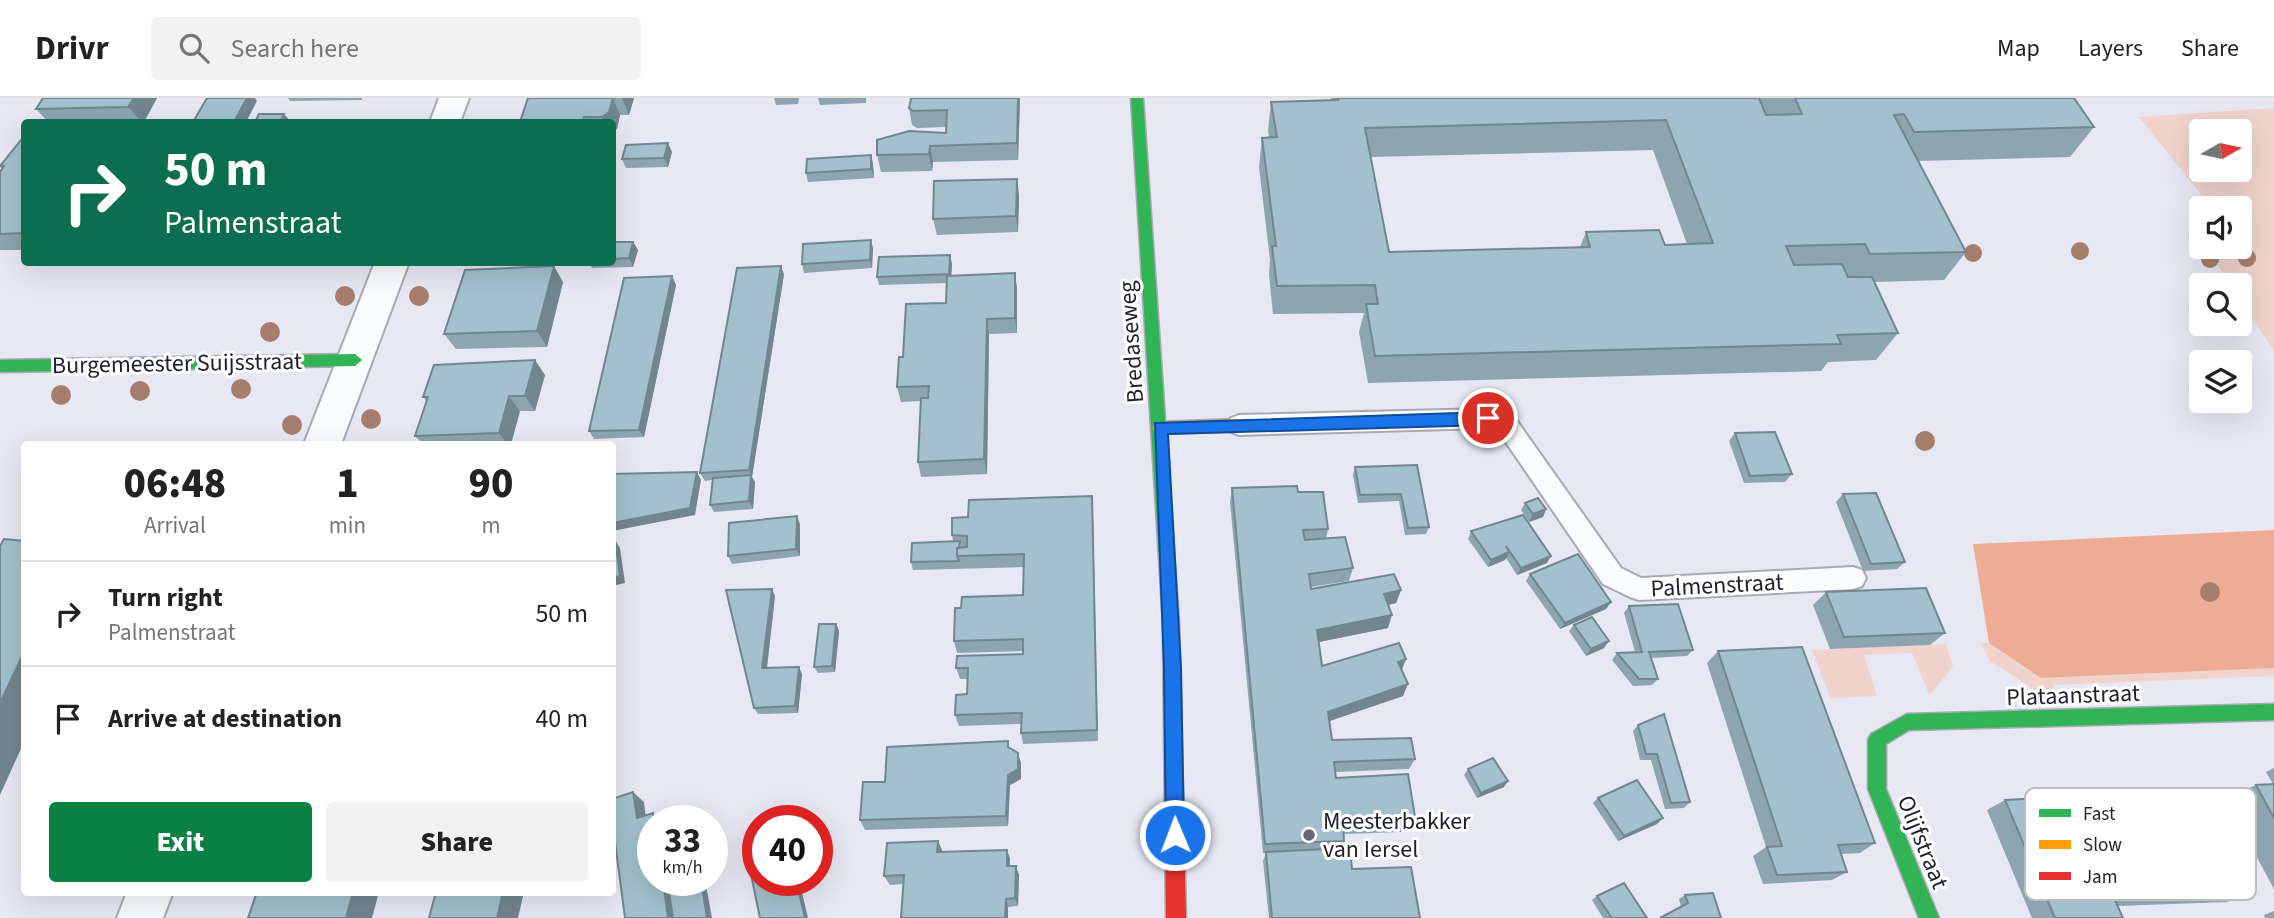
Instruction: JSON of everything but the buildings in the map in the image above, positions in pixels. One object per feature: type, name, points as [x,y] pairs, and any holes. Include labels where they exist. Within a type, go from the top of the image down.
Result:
[{"type":"street","points":[[446,119],[454,98]]},
{"type":"street","name":"Bredaseweg","points":[[1137,98],[1160,428],[1173,668],[1176,918]]},
{"type":"street","points":[[323,441],[390,266]]},
{"type":"street","name":"Burgemeester Suijsstraat","points":[[0,366],[355,359]]},
{"type":"street","name":"Palmenstraat","points":[[1160,428],[1239,425]]},
{"type":"street","name":"Plataanstraat","points":[[1877,740],[1907,722],[2274,712]]},
{"type":"street","name":"Olijfstraat","points":[[1877,740],[1877,789],[1929,918]]},
{"type":"street","points":[[140,918],[148,896]]},
{"type":"lane","name":"Palmenstraat","points":[[1239,425],[1488,418],[1509,428],[1612,576],[1639,589],[1853,578]]},
{"type":"shaded area","points":[[2274,108],[2274,351],[2252,317],[2252,273],[2223,273],[2213,259],[2252,259],[2252,196],[2202,196],[2191,182],[2252,182],[2252,119],[2189,119],[2189,179],[2139,117]]},
{"type":"shaded area","points":[[2274,530],[2274,668],[2041,678],[1989,643],[1973,544]]},
{"type":"shaded area","points":[[1981,643],[1989,643],[2041,678],[2274,668],[2274,676],[2053,685],[2062,705],[2058,705],[1990,661]]},
{"type":"shaded area","points":[[1946,644],[1953,666],[1932,693],[1929,694],[1912,653],[1864,655],[1877,696],[1831,700],[1812,650]]},
{"type":"traffic: fast","points":[[1137,98],[1171,623]]},
{"type":"traffic: fast","points":[[0,366],[355,360]]},
{"type":"traffic: fast","points":[[1929,918],[1877,789],[1877,740],[1907,722],[2274,712]]},
{"type":"traffic: slow","points":[[1160,428],[1239,425]]},
{"type":"traffic: jam","points":[[1171,623],[1176,918]]},
{"type":"place","name":"Meesterbakker van Iersel","points":[[1309,835]]},
{"type":"route","points":[[1175,835],[1173,668],[1160,428],[1488,418]]}]
